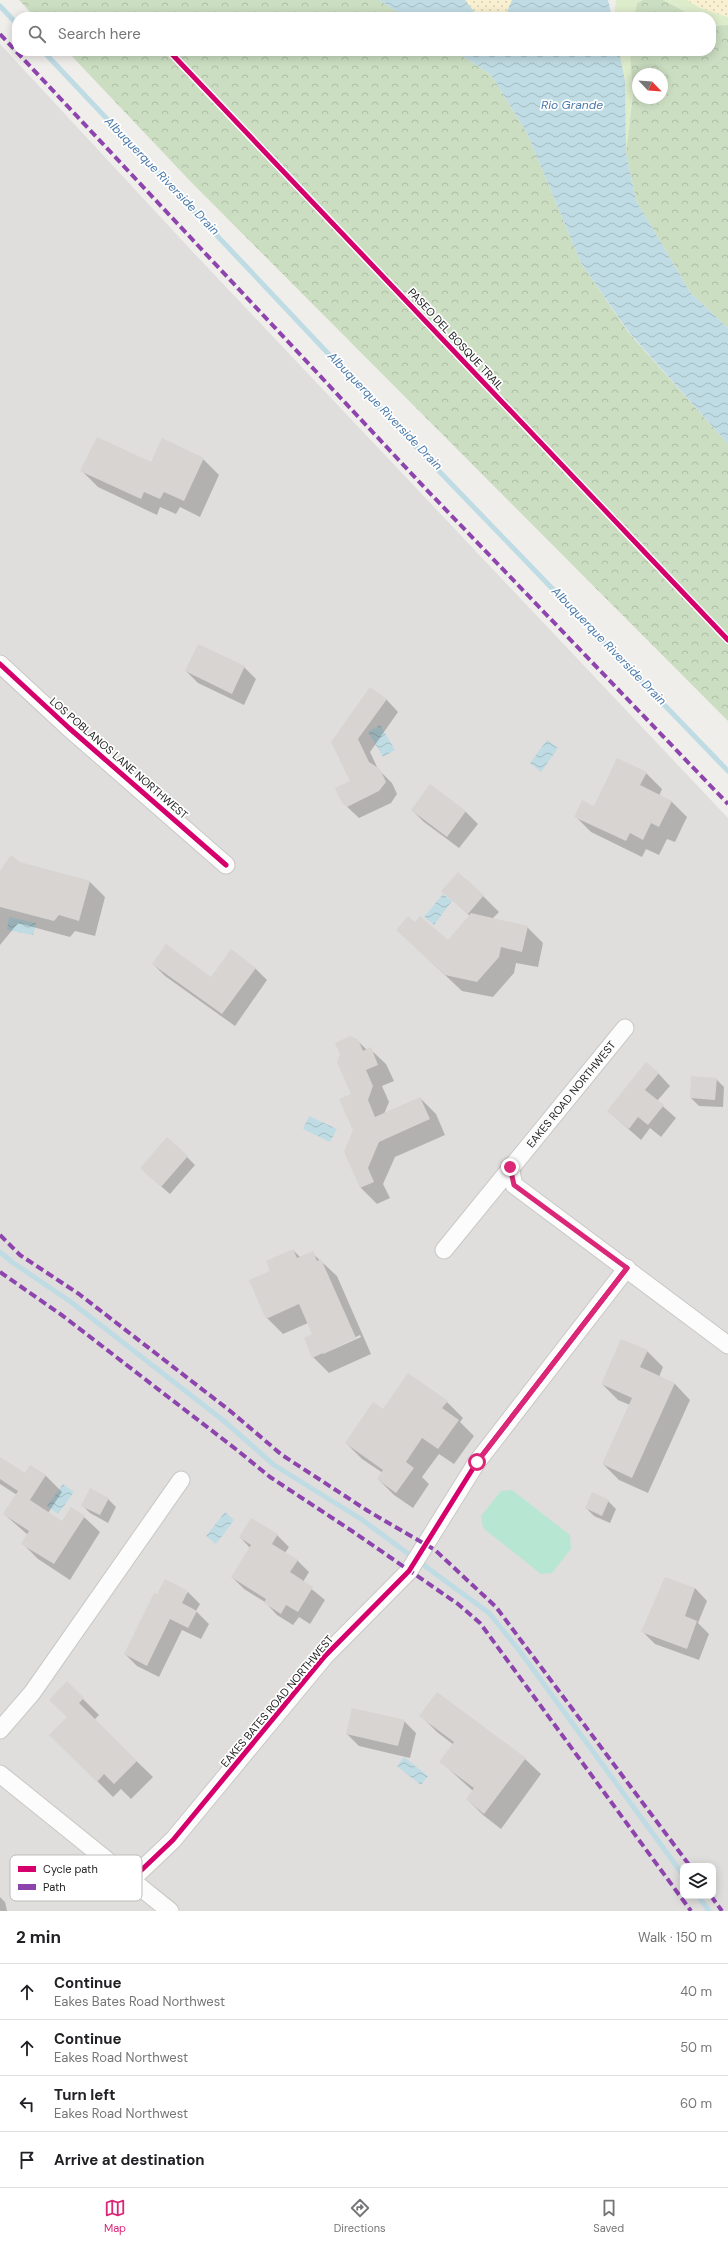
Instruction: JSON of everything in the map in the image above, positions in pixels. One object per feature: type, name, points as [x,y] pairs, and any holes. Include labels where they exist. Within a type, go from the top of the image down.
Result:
[{"type":"street","name":"LOS POBLANOS LANE NORTHWEST","points":[[0,664],[69,728],[226,865]]},
{"type":"street","name":"EAKES ROAD NORTHWEST","points":[[510,1167],[625,1028]]},
{"type":"street","points":[[444,1250],[510,1167]]},
{"type":"street","points":[[510,1167],[514,1185],[728,1345]]},
{"type":"street","name":"EAKES BATES ROAD NORTHWEST","points":[[142,1870],[174,1840],[325,1656],[409,1571],[477,1462],[627,1268]]},
{"type":"street","points":[[0,1730],[32,1693],[181,1480]]},
{"type":"street","points":[[0,1774],[100,1855]]},
{"type":"street","points":[[142,1889],[170,1911]]},
{"type":"shaded area","points":[[0,44],[192,251],[728,818],[728,1911],[0,1911]]},
{"type":"green space","points":[[19,0],[379,0],[397,12],[30,12]]},
{"type":"green space","points":[[616,0],[643,0],[637,3],[635,12],[615,12]]},
{"type":"green space","points":[[643,0],[663,0],[686,12],[635,12],[637,3]]},
{"type":"green space","points":[[663,0],[687,0],[700,8],[712,12],[686,12]]},
{"type":"green space","points":[[716,13],[728,17],[728,25],[716,26]]},
{"type":"green space","points":[[728,25],[728,328],[690,292],[636,200],[626,153],[632,103],[668,104],[668,68],[632,68],[632,80],[630,56],[716,56],[716,26]]},
{"type":"green space","points":[[72,56],[462,56],[491,75],[527,133],[581,263],[628,332],[728,444],[728,721],[192,183]]},
{"type":"green space","points":[[620,56],[630,56],[632,80],[632,103],[626,153],[625,81]]},
{"type":"green space","points":[[512,1490],[570,1535],[571,1549],[552,1573],[541,1574],[483,1528],[481,1516],[501,1491]]},
{"type":"sand","points":[[465,0],[512,0],[507,12],[474,12]]},
{"type":"sand","points":[[687,0],[728,0],[728,17],[716,12],[700,8]]},
{"type":"water","points":[[379,0],[465,0],[474,12],[397,12]]},
{"type":"water","points":[[512,0],[608,0],[611,12],[507,12]]},
{"type":"water","name":"Rio Grande","points":[[462,56],[620,56],[625,81],[626,153],[636,200],[690,292],[728,328],[728,444],[628,331],[581,263],[527,133],[491,75]]},
{"type":"water","points":[[380,725],[395,750],[383,757],[368,732]]},
{"type":"water","points":[[547,740],[558,748],[541,772],[530,763]]},
{"type":"water","points":[[443,894],[452,901],[434,925],[424,917]]},
{"type":"water","points":[[9,917],[36,923],[33,935],[7,930]]},
{"type":"water","points":[[309,1116],[337,1129],[330,1142],[303,1129]]},
{"type":"water","points":[[63,1484],[74,1492],[58,1514],[47,1506]]},
{"type":"water","points":[[225,1512],[234,1520],[216,1544],[206,1536]]},
{"type":"water","points":[[404,1757],[428,1776],[421,1785],[397,1766]]},
{"type":"building","points":[[97,437],[151,462],[162,438],[204,458],[184,501],[164,492],[160,499],[144,492],[141,499],[80,471]]},
{"type":"building","points":[[198,644],[245,666],[232,694],[185,671]]},
{"type":"building","points":[[370,687],[387,699],[358,739],[369,762],[380,769],[386,782],[379,791],[347,807],[342,803],[335,788],[350,781],[331,742]]},
{"type":"building","points":[[617,758],[647,772],[640,785],[672,801],[659,827],[651,823],[643,840],[630,833],[626,841],[574,817],[582,800],[594,806]]},
{"type":"building","points":[[430,784],[466,811],[447,837],[411,810]]},
{"type":"building","points":[[11,855],[20,862],[90,881],[79,921],[59,915],[54,921],[0,907],[0,871]]},
{"type":"building","points":[[458,872],[484,895],[468,914],[441,891]]},
{"type":"building","points":[[471,913],[528,926],[522,952],[501,947],[499,957],[477,982],[445,975],[396,930],[408,916],[415,922],[420,916],[448,940]]},
{"type":"building","points":[[166,944],[211,977],[231,949],[256,968],[222,1014],[152,964]]},
{"type":"building","points":[[350,1036],[358,1039],[363,1051],[371,1047],[378,1065],[366,1070],[373,1086],[368,1100],[375,1117],[420,1097],[430,1119],[379,1142],[368,1168],[374,1182],[360,1188],[344,1152],[353,1130],[339,1099],[351,1094],[337,1062],[340,1054],[335,1043]]},
{"type":"building","points":[[646,1062],[659,1073],[645,1090],[664,1105],[648,1125],[638,1117],[629,1129],[607,1111]]},
{"type":"building","points":[[691,1076],[717,1078],[715,1100],[690,1098]]},
{"type":"building","points":[[167,1137],[188,1156],[161,1187],[140,1168]]},
{"type":"building","points":[[293,1249],[297,1258],[313,1251],[317,1261],[321,1259],[356,1338],[312,1358],[304,1338],[312,1334],[299,1304],[266,1319],[249,1280],[270,1271],[266,1261]]},
{"type":"building","points":[[621,1339],[648,1350],[640,1367],[675,1383],[632,1478],[602,1464],[632,1398],[601,1384]]},
{"type":"building","points":[[408,1373],[448,1401],[442,1408],[459,1420],[438,1449],[422,1438],[406,1462],[414,1468],[396,1493],[377,1479],[383,1470],[345,1443],[373,1402],[383,1409]]},
{"type":"building","points":[[0,1457],[25,1473],[30,1465],[46,1475],[30,1500],[62,1521],[71,1507],[85,1516],[54,1564],[21,1544],[29,1531],[3,1514],[18,1491],[0,1479]]},
{"type":"building","points":[[90,1488],[109,1498],[100,1515],[81,1506]]},
{"type":"building","points":[[592,1492],[609,1500],[602,1516],[585,1508]]},
{"type":"building","points":[[251,1518],[278,1534],[272,1544],[298,1560],[290,1572],[313,1587],[298,1612],[286,1605],[281,1614],[264,1603],[266,1599],[231,1577],[251,1545],[239,1537]]},
{"type":"building","points":[[665,1577],[695,1588],[685,1616],[697,1621],[687,1649],[641,1632]]},
{"type":"building","points":[[165,1579],[188,1591],[182,1603],[197,1611],[188,1628],[170,1619],[147,1666],[124,1654],[154,1593],[157,1594]]},
{"type":"building","points":[[67,1681],[84,1698],[79,1703],[137,1761],[114,1784],[104,1774],[97,1782],[49,1735],[67,1717],[49,1700]]},
{"type":"building","points":[[437,1692],[526,1758],[484,1814],[466,1799],[474,1788],[439,1762],[454,1742],[419,1716]]},
{"type":"building","points":[[352,1708],[405,1720],[398,1746],[346,1734]]},
{"type":"waterway","name":"Albuquerque Riverside Drain","points":[[0,6],[12,19]]},
{"type":"waterway","name":"Albuquerque Riverside Drain","points":[[48,56],[437,469],[728,771]]},
{"type":"waterway","points":[[0,1252],[12,1262],[71,1302],[224,1421],[274,1465],[361,1519],[489,1613],[519,1650],[680,1871]]},
{"type":"waterway","points":[[700,1899],[709,1911]]},
{"type":"marked path","points":[[0,34],[12,47]]},
{"type":"marked path","points":[[21,56],[425,488],[728,804]]},
{"type":"marked path","points":[[0,1235],[20,1255],[79,1294],[229,1410],[282,1455],[368,1511],[435,1550],[496,1607],[688,1863]]},
{"type":"marked path","points":[[0,1272],[63,1316],[270,1477],[458,1604],[480,1623],[691,1911]]},
{"type":"marked path","points":[[713,1899],[722,1911]]},
{"type":"cycle path","name":"PASEO DEL BOSQUE TRAIL","points":[[174,56],[728,640]]},
{"type":"cycle path","points":[[0,664],[69,728],[226,865]]},
{"type":"cycle path","points":[[142,1870],[173,1840],[325,1656],[409,1571],[477,1462],[627,1268]]},
{"type":"route","points":[[477,1462],[627,1268],[514,1185],[510,1167]]}]
